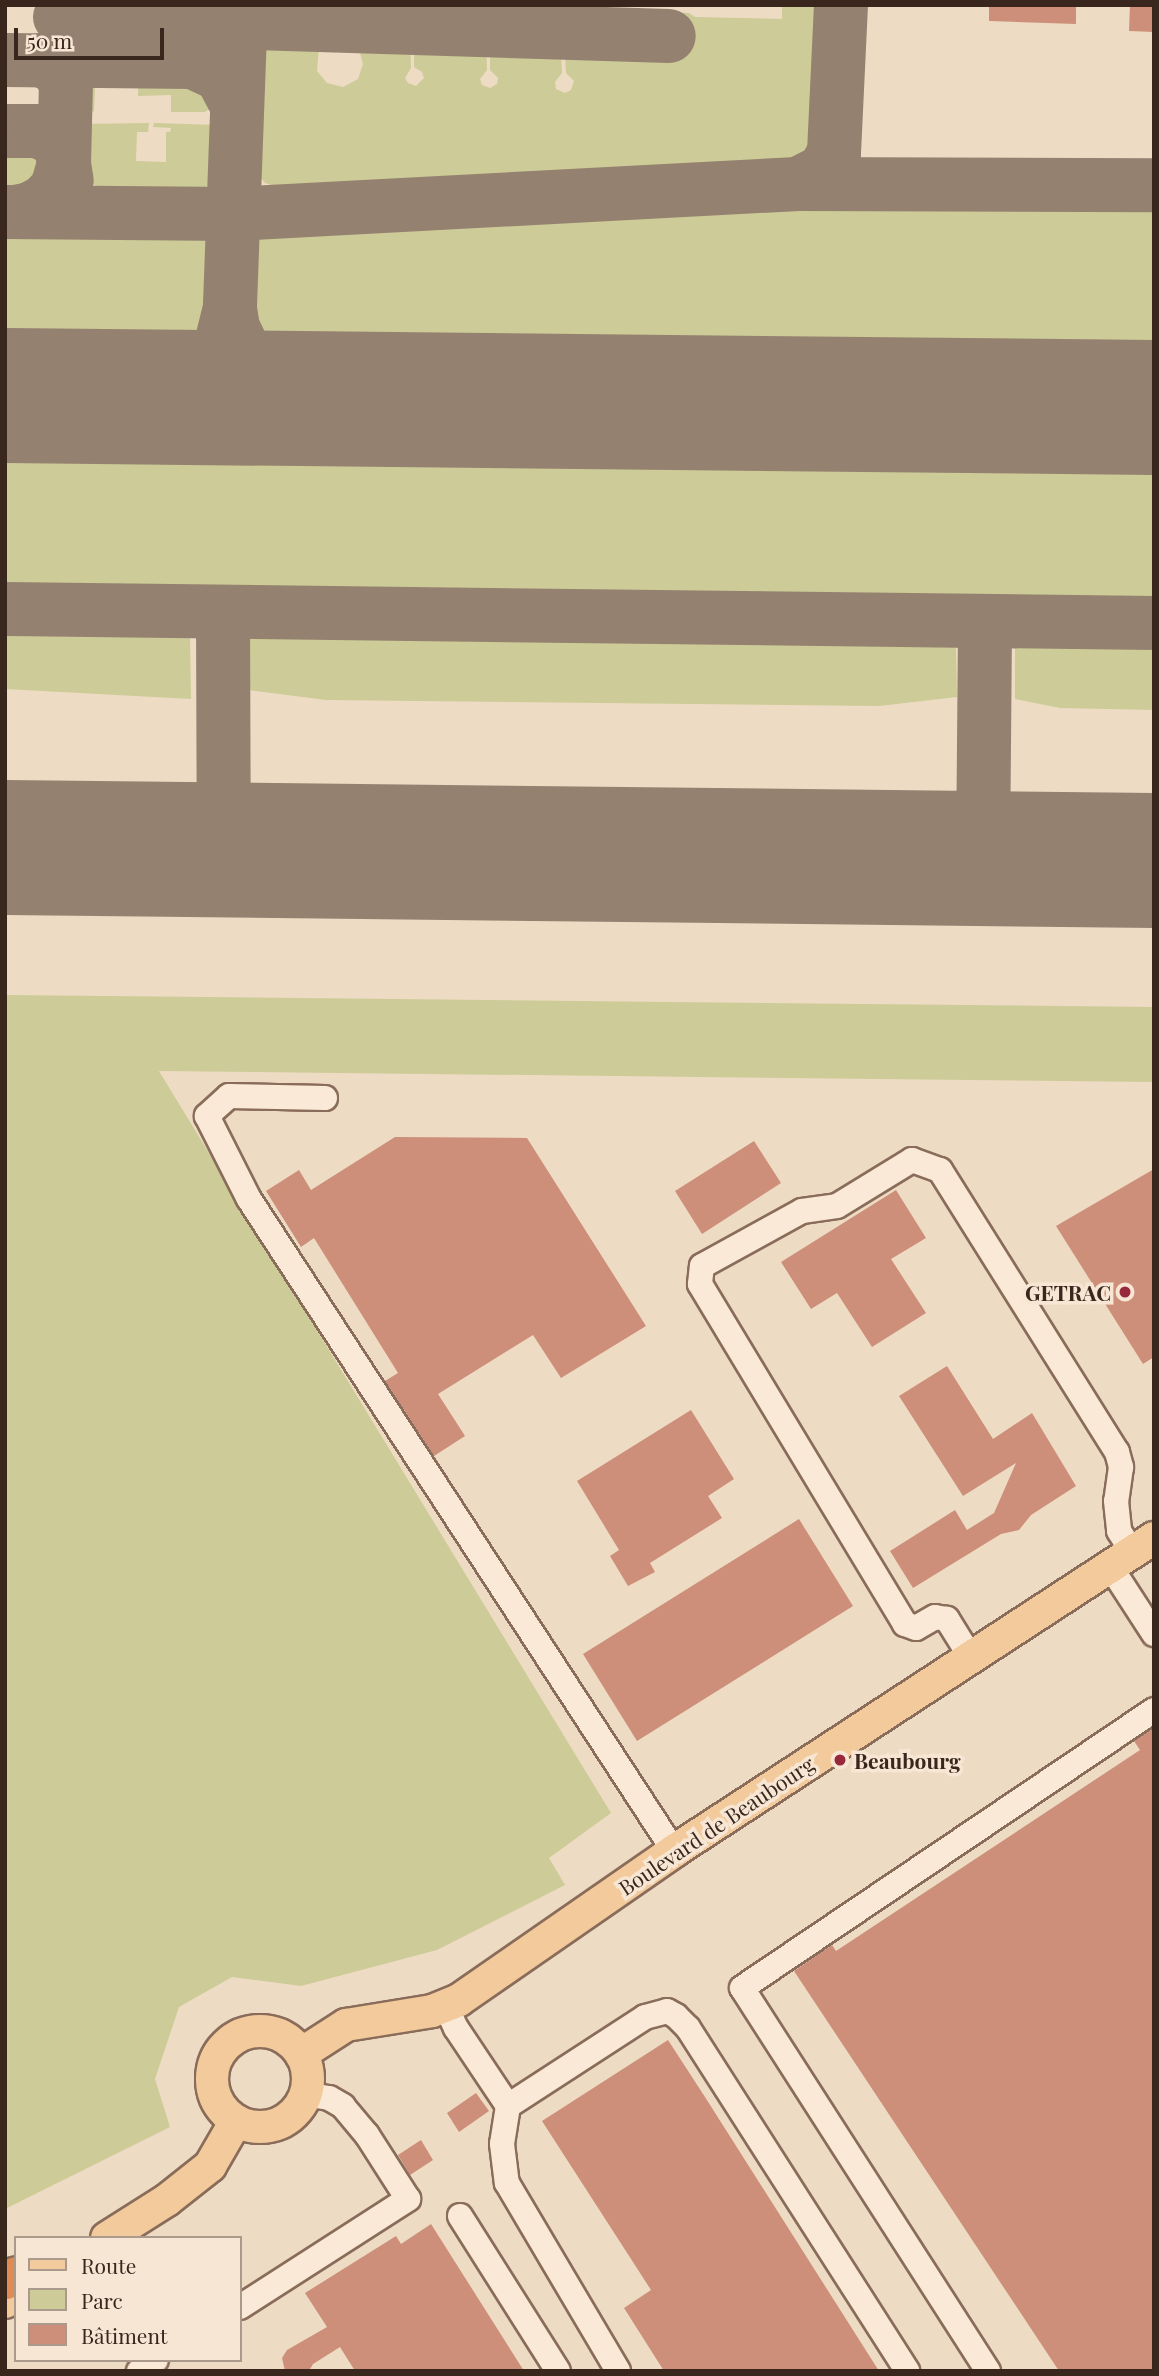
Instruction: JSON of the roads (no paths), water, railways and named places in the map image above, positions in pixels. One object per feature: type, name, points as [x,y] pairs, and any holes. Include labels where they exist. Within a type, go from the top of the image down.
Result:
[{"type":"main road","name":"Boulevard de Beaubourg","points":[[301,2054],[346,2025],[446,2006],[1135,1548]]},
{"type":"main road","points":[[253,2032],[276,2034],[301,2054],[308,2081],[305,2094],[299,2107],[277,2124],[249,2126],[236,2121],[223,2111],[215,2098],[211,2082],[213,2067],[220,2052],[231,2041],[253,2032]]},
{"type":"main road","points":[[110,2236],[167,2200],[210,2166],[236,2121]]},
{"type":"lane","points":[[325,1098],[229,1096],[207,1116],[249,1199],[674,1852]]},
{"type":"lane","points":[[970,1656],[947,1619],[935,1617],[916,1628],[905,1624],[700,1284],[702,1266],[802,1211],[837,1206],[912,1160],[940,1170],[1117,1452],[1121,1467],[1116,1501],[1135,1548],[1154,1634]]},
{"type":"lane","points":[[988,2371],[742,1987],[1154,1710]]},
{"type":"lane","points":[[446,2006],[456,2028],[508,2106],[502,2144],[507,2183],[618,2371]]},
{"type":"lane","points":[[508,2106],[645,2017],[667,2011],[676,2016],[688,2028],[907,2371]]},
{"type":"lane","points":[[242,2305],[408,2199],[367,2135],[344,2106],[329,2098],[305,2094]]},
{"type":"lane","points":[[460,2216],[558,2371]]},
{"type":"place","name":"GETRAC","points":[[1125,1292]]},
{"type":"place","name":"Beaubourg","points":[[840,1760]]}]
